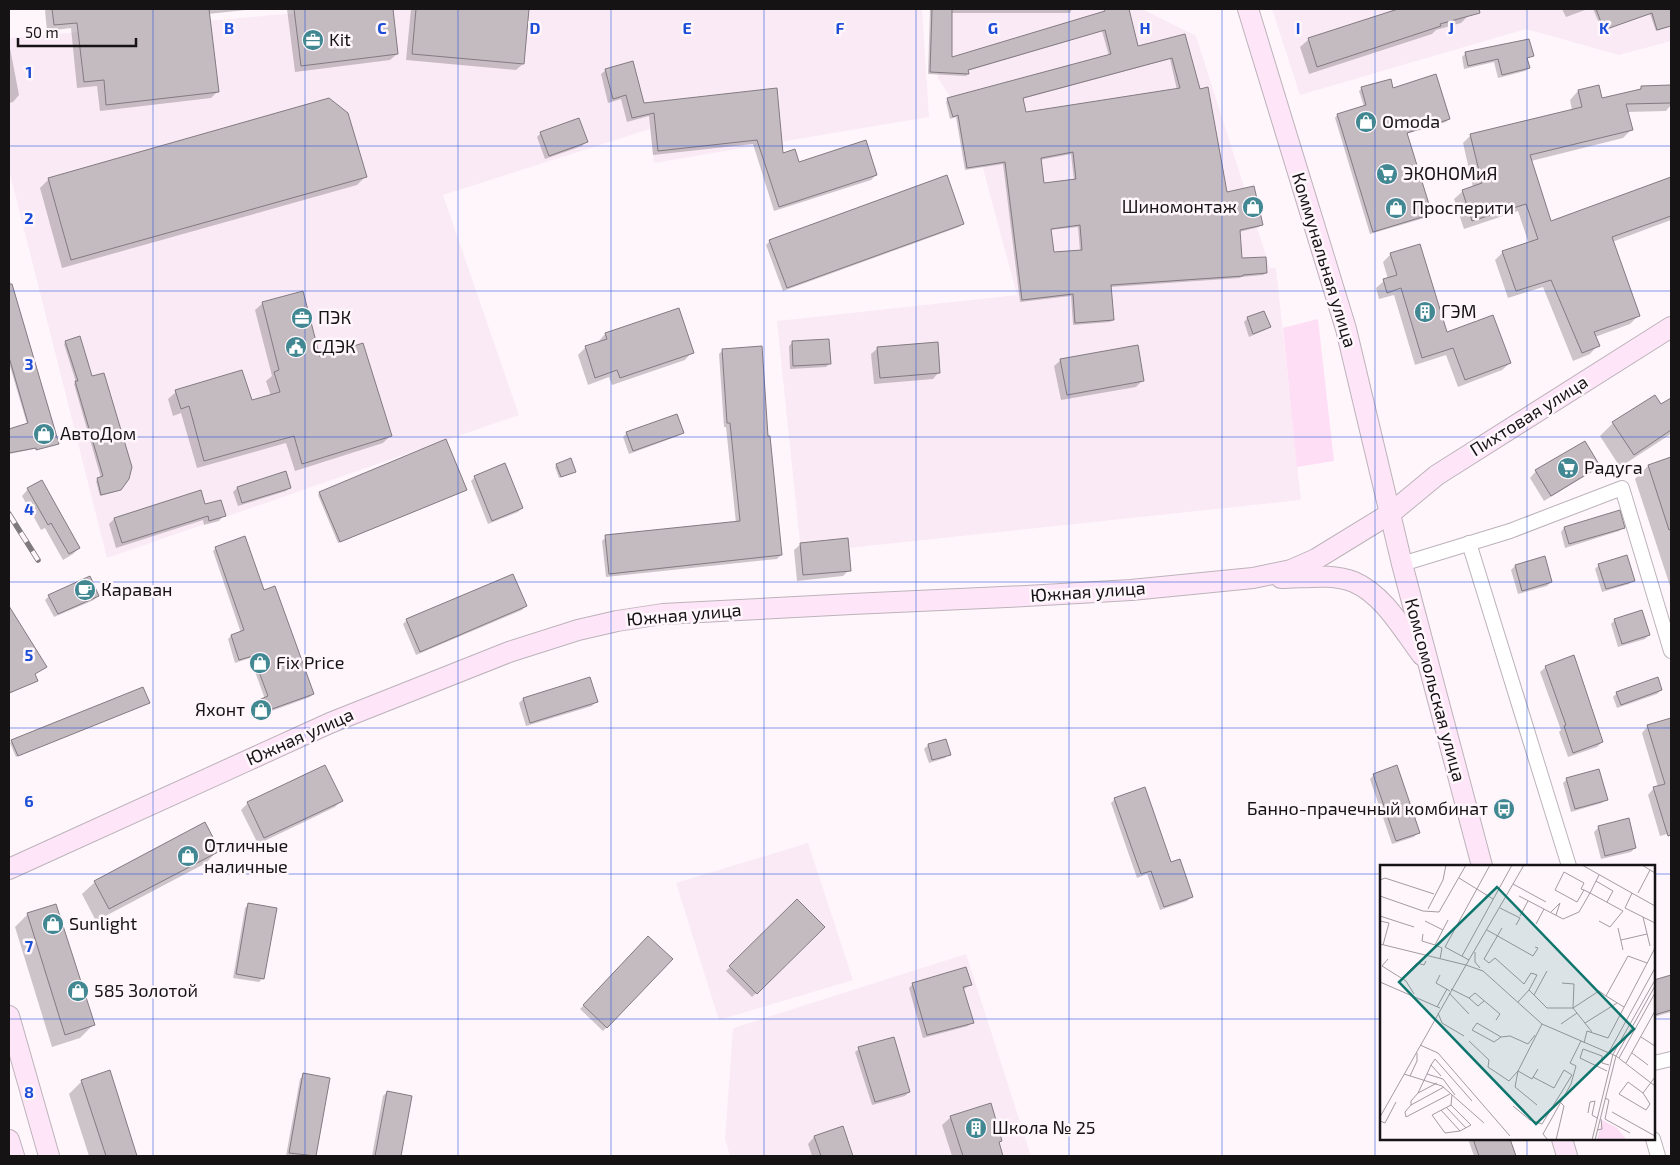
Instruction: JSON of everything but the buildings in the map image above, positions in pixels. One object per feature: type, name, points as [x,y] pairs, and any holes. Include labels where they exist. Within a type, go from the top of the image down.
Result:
[{"type":"main road","name":"Коммунальная улица","points":[[1248,10],[1346,328],[1391,513]]},
{"type":"main road","name":"Пихтовая улица","points":[[1391,513],[1437,475],[1671,327]]},
{"type":"main road","name":"Комсомольская улица","points":[[1391,513],[1402,564],[1482,865]]},
{"type":"main road","name":"Южная улица","points":[[9,869],[249,759],[374,705],[509,652],[578,630],[617,620],[673,614],[1131,590],[1253,578],[1291,570],[1316,559],[1391,513]]},
{"type":"main road","points":[[1253,578],[1332,578],[1353,582],[1383,604],[1428,662]]},
{"type":"main road","points":[[9,1016],[49,1156]]},
{"type":"main road","points":[[9,1140],[14,1156]]},
{"type":"main road","points":[[1562,1140],[1567,1156]]},
{"type":"street","points":[[1402,564],[1510,531],[1622,488],[1671,651]]},
{"type":"street","points":[[1469,543],[1569,865]]},
{"type":"street","points":[[1655,1063],[1671,1059]]},
{"type":"street","points":[[1653,1140],[1658,1156]]},
{"type":"shaded area","points":[[345,9],[922,9],[929,117],[654,163],[650,129],[443,195],[519,415],[107,558],[9,170],[9,38]]},
{"type":"shaded area","points":[[930,9],[1142,9],[1196,36],[1270,268],[1276,268],[1301,500],[801,553],[777,321],[1017,295],[974,135],[938,78]]},
{"type":"shaded area","points":[[1272,9],[1671,9],[1671,41],[1619,55],[1526,29],[1300,95]]},
{"type":"shaded area","points":[[1318,319],[1334,461],[1297,467],[1283,328]]},
{"type":"shaded area","points":[[808,843],[853,980],[719,1020],[676,883]]},
{"type":"shaded area","points":[[966,954],[1031,1156],[730,1156],[725,1139],[733,1028]]},
{"type":"railway","points":[[9,514],[38,560]]},
{"type":"place","name":"Kit","points":[[313,40]]},
{"type":"place","name":"Omoda","points":[[1366,122]]},
{"type":"place","name":"ЭКОНОМиЯ","points":[[1387,174]]},
{"type":"place","name":"Шиномонтаж","points":[[1253,207]]},
{"type":"place","name":"Просперити","points":[[1396,208]]},
{"type":"place","name":"ГЭМ","points":[[1425,312]]},
{"type":"place","name":"ПЭК","points":[[302,318]]},
{"type":"place","name":"СДЭК","points":[[296,347]]},
{"type":"place","name":"АвтоДом","points":[[44,434]]},
{"type":"place","name":"Радуга","points":[[1568,468]]},
{"type":"place","name":"Караван","points":[[85,590]]},
{"type":"place","name":"Fix Price","points":[[260,663]]},
{"type":"place","name":"Яхонт","points":[[261,710]]},
{"type":"place","name":"Банно-прачечный комбинат","points":[[1504,809]]},
{"type":"place","name":"Отличные наличные","points":[[188,856]]},
{"type":"place","name":"Sunlight","points":[[53,924]]},
{"type":"place","name":"585 Золотой","points":[[78,991]]},
{"type":"place","name":"Школа № 25","points":[[976,1128]]}]
